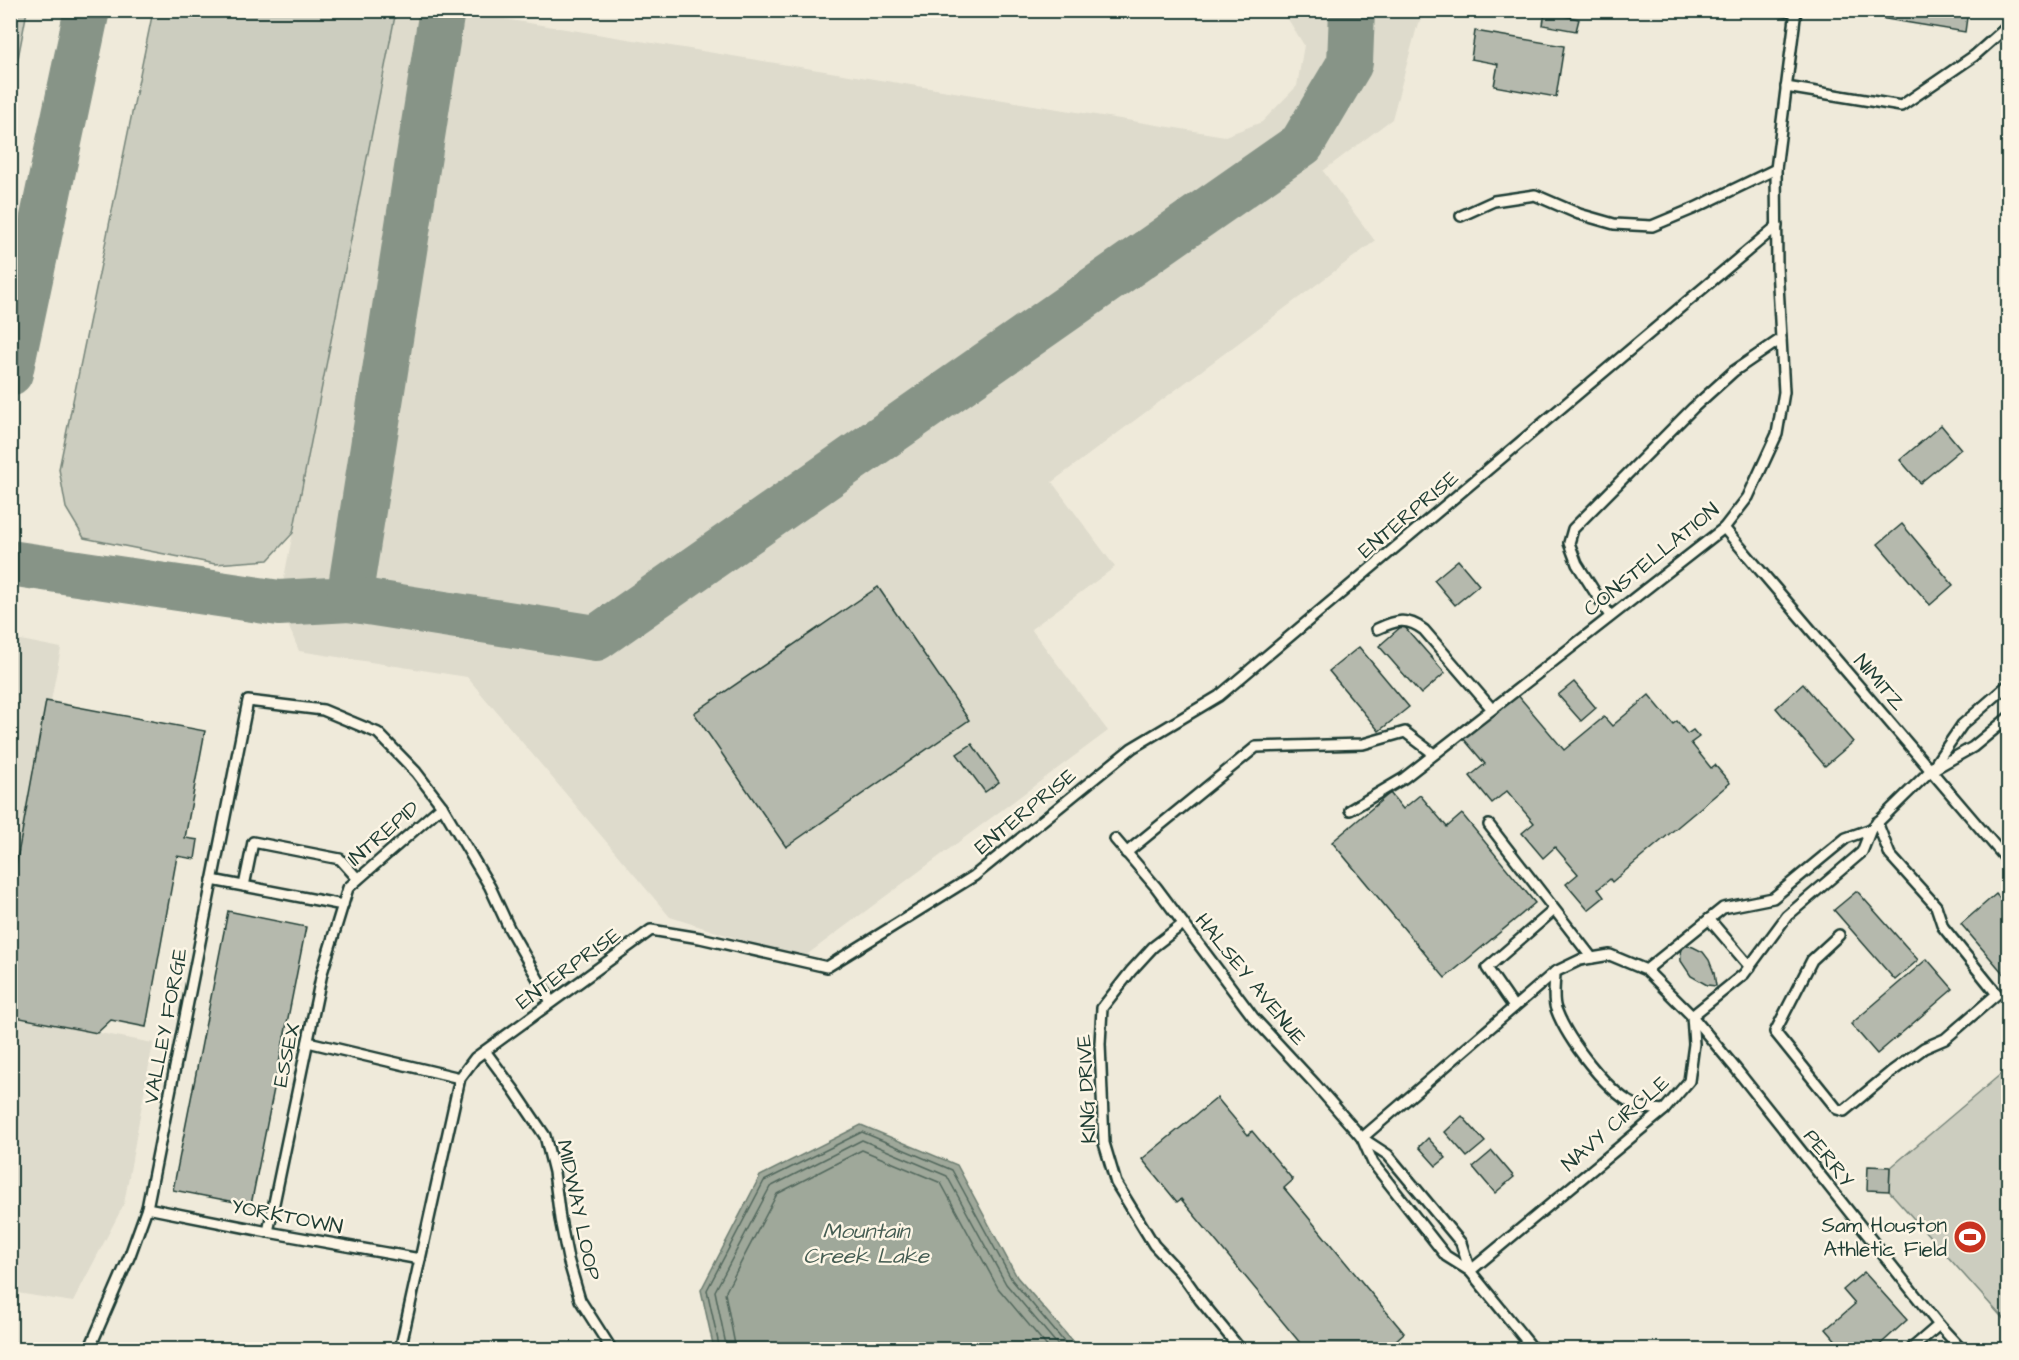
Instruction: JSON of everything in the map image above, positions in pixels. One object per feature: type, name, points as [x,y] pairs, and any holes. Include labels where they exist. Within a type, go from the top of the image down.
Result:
[{"type":"lane","points":[[1781,10],[1796,11]]},
{"type":"lane","name":"CONSTELLATION","points":[[1350,810],[1404,778],[1724,528],[1748,497],[1777,434],[1784,392],[1776,169],[1796,11]]},
{"type":"lane","points":[[1786,87],[1901,106],[1974,56],[2008,26]]},
{"type":"lane","points":[[1461,216],[1494,201],[1535,195],[1579,214],[1614,224],[1652,226],[1776,169]]},
{"type":"lane","name":"ENTERPRISE","points":[[400,1350],[460,1078],[475,1058],[651,930],[700,938],[827,967],[974,876],[1132,748],[1219,696],[1777,226]]},
{"type":"lane","points":[[1610,616],[1577,564],[1569,543],[1573,529],[1693,408],[1734,371],[1781,339]]},
{"type":"lane","name":"NIMITZ","points":[[1724,528],[2008,861]]},
{"type":"lane","points":[[1377,628],[1393,621],[1413,622],[1424,630],[1492,709]]},
{"type":"lane","points":[[1646,970],[1723,908],[1773,898],[1846,838],[1874,825],[1931,770],[1962,725],[2008,687]]},
{"type":"lane","name":"VALLEY FORGE","points":[[89,1350],[130,1255],[147,1208],[248,701],[323,710],[378,733],[416,772],[442,806]]},
{"type":"lane","points":[[1931,770],[1973,747],[2008,717]]},
{"type":"lane","points":[[1126,852],[1256,747],[1363,744],[1405,732],[1434,754]]},
{"type":"lane","points":[[442,806],[490,887],[509,928],[551,1002]]},
{"type":"lane","name":"INTREPID","points":[[348,888],[442,806]]},
{"type":"lane","points":[[1489,825],[1592,958]]},
{"type":"lane","points":[[1839,935],[1812,960],[1775,1032],[1837,1109],[1844,1111],[1924,1048],[1945,1040],[1997,994],[1943,927],[1936,906],[1890,855],[1874,825]]},
{"type":"lane","points":[[1362,1138],[1555,972],[1580,960],[1610,955],[1646,970],[1692,1017],[1744,974],[1787,916],[1862,852],[1874,825]]},
{"type":"lane","name":"HALSEY AVENUE","points":[[1115,839],[1253,1017],[1362,1138],[1388,1155],[1461,1243],[1470,1271]]},
{"type":"lane","points":[[244,886],[253,842],[340,859],[358,879]]},
{"type":"lane","points":[[212,880],[343,905]]},
{"type":"lane","name":"ESSEX","points":[[268,1232],[322,973],[348,888]]},
{"type":"lane","points":[[1514,1007],[1487,968],[1554,910]]},
{"type":"lane","points":[[1709,919],[1750,967]]},
{"type":"lane","name":"KING DRIVE","points":[[1183,924],[1153,947],[1102,1008],[1100,1044],[1104,1143],[1116,1183],[1154,1245],[1183,1276],[1241,1350]]},
{"type":"lane","points":[[1555,972],[1555,1007],[1569,1037],[1594,1069],[1619,1094],[1641,1107],[1664,1110]]},
{"type":"lane","name":"NAVY CIRCLE","points":[[1470,1271],[1664,1110],[1689,1081],[1694,1044],[1692,1017]]},
{"type":"lane","name":"PERRY","points":[[1692,1017],[1939,1325],[1962,1350]]},
{"type":"lane","points":[[308,1042],[460,1078]]},
{"type":"lane","name":"MIDWAY LOOP","points":[[485,1051],[545,1136],[554,1173],[568,1259],[580,1300],[612,1350]]},
{"type":"lane","name":"HALSEY AVENUE","points":[[1362,1138],[1373,1163],[1446,1256],[1470,1271],[1534,1350]]},
{"type":"lane","points":[[1410,1211],[1424,1199]]},
{"type":"lane","name":"YORKTOWN","points":[[147,1208],[420,1259]]},
{"type":"lane","points":[[1910,1350],[1939,1325]]},
{"type":"shaded area","points":[[10,11],[27,11],[11,95]]},
{"type":"shaded area","points":[[153,11],[396,11],[293,533],[268,560],[215,564],[84,538],[66,508],[59,469]]},
{"type":"shaded area","points":[[396,11],[455,11],[1225,136],[1262,122],[1297,86],[1304,45],[1283,11],[1430,11],[1418,23],[1392,119],[1323,171],[1375,241],[1052,482],[1115,567],[1031,629],[1108,731],[801,959],[670,917],[467,677],[299,651],[279,603]]},
{"type":"shaded area","points":[[11,638],[61,648],[11,913]]},
{"type":"shaded area","points":[[10,1016],[153,1043],[124,1204],[73,1302],[11,1292]]},
{"type":"shaded area","name":"Sam Houston Athletic Field","points":[[2008,1068],[2008,1324],[1889,1191],[1890,1168]]},
{"type":"water","name":"Mountain Creek Lake","points":[[861,1125],[957,1165],[1017,1277],[1079,1349],[714,1349],[701,1290],[760,1176]]},
{"type":"building","points":[[1856,10],[1968,10],[1965,32],[1856,14]]},
{"type":"building","points":[[1545,12],[1579,19],[1576,31],[1543,25]]},
{"type":"building","points":[[1475,31],[1564,46],[1556,97],[1494,86],[1498,64],[1471,59]]},
{"type":"building","points":[[1941,425],[1961,449],[1920,483],[1900,460]]},
{"type":"building","points":[[1902,524],[1953,585],[1930,605],[1878,544]]},
{"type":"building","points":[[1458,560],[1479,585],[1455,605],[1434,580]]},
{"type":"building","points":[[878,587],[969,720],[786,847],[694,713]]},
{"type":"building","points":[[1403,625],[1445,673],[1421,694],[1379,646]]},
{"type":"building","points":[[1359,647],[1409,707],[1379,731],[1329,671]]},
{"type":"building","points":[[1574,682],[1596,708],[1581,721],[1558,695]]},
{"type":"building","points":[[1803,684],[1853,742],[1825,766],[1776,708]]},
{"type":"building","points":[[1516,693],[1564,750],[1604,717],[1612,726],[1649,695],[1673,724],[1677,721],[1687,734],[1693,730],[1699,737],[1691,743],[1711,768],[1715,765],[1730,783],[1612,882],[1610,879],[1598,889],[1604,897],[1588,910],[1566,884],[1578,874],[1555,847],[1543,858],[1522,833],[1534,823],[1507,791],[1492,803],[1470,776],[1485,764],[1463,738]]},
{"type":"building","points":[[46,701],[205,731],[185,838],[198,840],[195,859],[177,856],[146,1027],[111,1020],[97,1033],[10,1016],[10,898]]},
{"type":"building","points":[[972,744],[999,782],[985,792],[957,754]]},
{"type":"building","points":[[1390,793],[1403,809],[1420,795],[1447,827],[1462,814],[1535,903],[1445,978],[1332,842]]},
{"type":"building","points":[[1857,891],[1918,960],[1895,980],[1834,910]]},
{"type":"building","points":[[1996,894],[2008,909],[2008,979],[1961,924]]},
{"type":"building","points":[[228,911],[306,927],[251,1205],[173,1190]]},
{"type":"building","points":[[1680,944],[1703,952],[1714,973],[1716,986],[1707,985],[1691,976],[1681,961]]},
{"type":"building","points":[[1927,959],[1953,989],[1877,1054],[1851,1024]]},
{"type":"building","points":[[1217,1098],[1248,1135],[1252,1131],[1293,1180],[1284,1188],[1404,1333],[1385,1350],[1306,1350],[1181,1199],[1177,1202],[1142,1159]]},
{"type":"building","points":[[1462,1116],[1485,1142],[1467,1157],[1445,1132]]},
{"type":"building","points":[[1428,1138],[1446,1158],[1436,1166],[1419,1147]]},
{"type":"building","points":[[1492,1151],[1514,1177],[1495,1193],[1473,1167]]},
{"type":"building","points":[[1868,1166],[1890,1167],[1889,1191],[1867,1190]]},
{"type":"building","points":[[1864,1272],[1907,1320],[1874,1350],[1844,1350],[1826,1329],[1855,1304],[1843,1290]]},
{"type":"building","points":[[1780,1341],[1787,1350],[1770,1350]]},
{"type":"taxiway","points":[[10,373],[87,10]]},
{"type":"taxiway","points":[[10,563],[279,603],[349,599],[442,10]]},
{"type":"taxiway","points":[[349,599],[596,638],[1302,144],[1350,63],[1352,10]]},
{"type":"place","name":"Sam Houston Athletic Field","points":[[1970,1237]]}]
